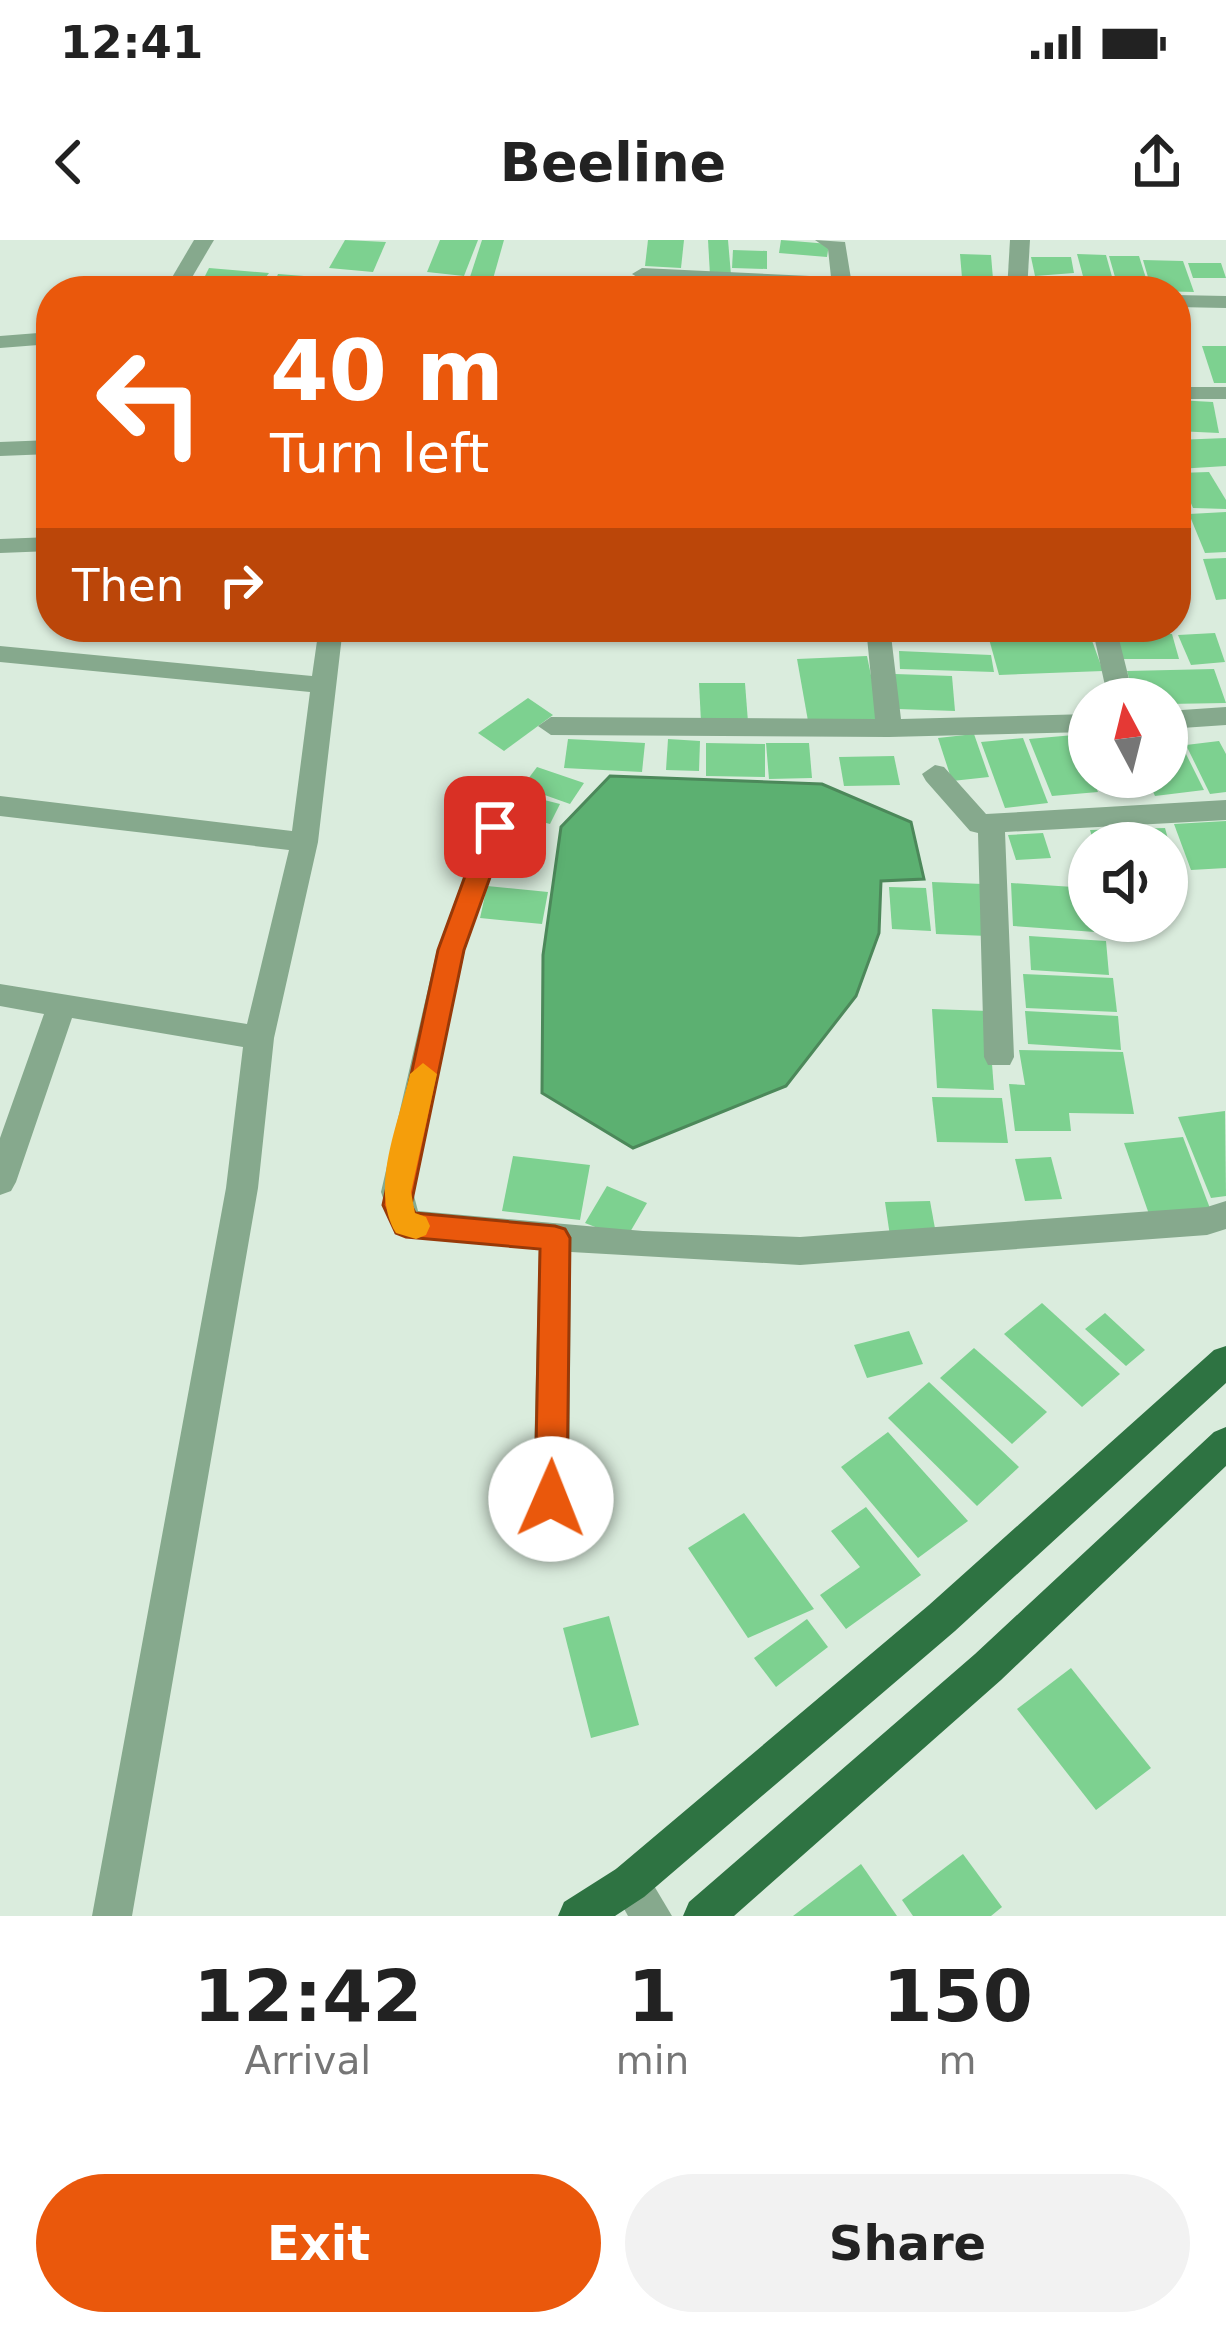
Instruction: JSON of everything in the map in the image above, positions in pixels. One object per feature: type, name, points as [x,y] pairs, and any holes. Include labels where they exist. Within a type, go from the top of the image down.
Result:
[{"type":"main road","points":[[578,1916],[642,1899],[1226,1361]]},
{"type":"main road","points":[[704,1916],[988,1667],[1226,1443]]},
{"type":"street","points":[[183,276],[204,240]]},
{"type":"street","points":[[825,240],[838,246],[842,276]]},
{"type":"street","points":[[1018,276],[1020,240]]},
{"type":"street","points":[[642,274],[673,276]]},
{"type":"street","points":[[1191,301],[1226,302]]},
{"type":"street","points":[[0,342],[36,339]]},
{"type":"street","points":[[1191,393],[1226,393]]},
{"type":"street","points":[[0,449],[36,448]]},
{"type":"street","points":[[0,546],[36,545]]},
{"type":"street","points":[[112,1916],[242,1188],[259,1038],[304,842],[329,642]]},
{"type":"street","points":[[880,642],[889,728]]},
{"type":"street","points":[[1108,642],[1116,678]]},
{"type":"street","points":[[0,654],[322,685]]},
{"type":"street","points":[[1188,718],[1226,716]]},
{"type":"street","points":[[551,727],[1068,724]]},
{"type":"street","points":[[935,774],[979,824],[1226,810]]},
{"type":"street","points":[[0,806],[304,842]]},
{"type":"street","points":[[991,825],[999,1058]]},
{"type":"street","points":[[495,827],[451,950],[397,1205],[406,1224],[555,1238],[800,1251],[970,1242],[1207,1221],[1226,1215]]},
{"type":"street","points":[[0,995],[259,1038]]},
{"type":"street","points":[[0,1182],[62,1004]]},
{"type":"street","points":[[551,1499],[555,1238]]},
{"type":"shaded area","points":[[610,776],[822,784],[911,822],[924,879],[881,881],[879,933],[856,996],[786,1086],[633,1148],[542,1093],[543,955],[561,827]]},
{"type":"building","points":[[345,240],[386,242],[373,272],[329,268]]},
{"type":"building","points":[[440,240],[478,240],[464,276],[427,272]]},
{"type":"building","points":[[482,240],[504,240],[494,276],[470,276]]},
{"type":"building","points":[[648,240],[684,240],[681,268],[645,266]]},
{"type":"building","points":[[708,240],[728,240],[731,275],[710,275]]},
{"type":"building","points":[[781,240],[829,244],[827,257],[779,253]]},
{"type":"building","points":[[733,250],[767,251],[767,269],[732,268]]},
{"type":"building","points":[[960,254],[991,255],[993,276],[962,276]]},
{"type":"building","points":[[1077,254],[1106,255],[1112,276],[1083,276]]},
{"type":"building","points":[[1109,256],[1139,256],[1145,276],[1115,276]]},
{"type":"building","points":[[1031,257],[1071,257],[1074,273],[1035,276]]},
{"type":"building","points":[[1143,260],[1183,261],[1188,276],[1148,276]]},
{"type":"building","points":[[1188,263],[1221,263],[1226,278],[1193,278]]},
{"type":"building","points":[[209,268],[269,273],[267,276],[205,276]]},
{"type":"building","points":[[1202,346],[1226,346],[1226,383],[1214,383]]},
{"type":"building","points":[[1191,401],[1213,402],[1219,433],[1191,432]]},
{"type":"building","points":[[1226,438],[1226,466],[1191,468],[1191,439]]},
{"type":"building","points":[[1209,472],[1226,500],[1226,509],[1193,508],[1191,473]]},
{"type":"building","points":[[1226,512],[1226,552],[1205,553],[1191,514]]},
{"type":"building","points":[[1226,558],[1226,599],[1216,600],[1203,559]]},
{"type":"building","points":[[1215,633],[1225,662],[1191,665],[1181,642],[1191,642],[1191,634]]},
{"type":"building","points":[[990,642],[1093,642],[1103,671],[999,675]]},
{"type":"building","points":[[1118,642],[1174,642],[1179,659],[1122,659]]},
{"type":"building","points":[[899,651],[991,655],[994,672],[900,669]]},
{"type":"building","points":[[867,656],[880,719],[808,721],[797,659]]},
{"type":"building","points":[[1214,669],[1226,703],[1188,704],[1188,678],[1129,678],[1127,671]]},
{"type":"building","points":[[895,674],[952,676],[955,711],[898,709]]},
{"type":"building","points":[[699,683],[745,683],[748,722],[701,722]]},
{"type":"building","points":[[528,698],[553,715],[504,751],[478,733]]},
{"type":"building","points":[[974,734],[989,777],[952,781],[938,738]]},
{"type":"building","points":[[1068,736],[1068,795],[1052,796],[1029,739]]},
{"type":"building","points":[[1023,738],[1048,803],[1005,808],[981,742]]},
{"type":"building","points":[[568,739],[645,743],[642,772],[564,768]]},
{"type":"building","points":[[668,739],[700,741],[699,771],[666,770]]},
{"type":"building","points":[[1219,741],[1226,754],[1226,792],[1210,794],[1188,745]]},
{"type":"building","points":[[706,743],[765,744],[765,777],[706,776]]},
{"type":"building","points":[[766,743],[809,743],[812,778],[769,779]]},
{"type":"building","points":[[894,756],[900,785],[844,786],[839,757]]},
{"type":"building","points":[[1188,758],[1204,790],[1188,792]]},
{"type":"building","points":[[537,767],[584,783],[570,804],[522,787]]},
{"type":"building","points":[[513,792],[560,804],[550,824],[502,811]]},
{"type":"building","points":[[1226,821],[1226,868],[1191,870],[1188,823]]},
{"type":"building","points":[[1043,833],[1051,858],[1016,860],[1008,835]]},
{"type":"building","points":[[932,882],[983,884],[988,936],[936,934]]},
{"type":"building","points":[[1011,883],[1068,887],[1068,930],[1013,926]]},
{"type":"building","points":[[487,886],[548,892],[542,924],[480,918]]},
{"type":"building","points":[[889,887],[926,888],[931,931],[892,929]]},
{"type":"building","points":[[1029,936],[1106,942],[1109,975],[1031,970]]},
{"type":"building","points":[[1023,974],[1113,978],[1117,1012],[1026,1008]]},
{"type":"building","points":[[932,1009],[988,1011],[994,1090],[937,1088]]},
{"type":"building","points":[[1025,1011],[1118,1016],[1121,1050],[1028,1044]]},
{"type":"building","points":[[1019,1050],[1123,1052],[1134,1114],[1069,1113],[1071,1131],[1015,1131],[1009,1084],[1025,1085]]},
{"type":"building","points":[[932,1097],[1002,1098],[1008,1143],[937,1142]]},
{"type":"building","points":[[1225,1111],[1226,1196],[1211,1198],[1178,1117]]},
{"type":"building","points":[[1183,1137],[1211,1211],[1150,1217],[1124,1143]]},
{"type":"building","points":[[513,1156],[590,1165],[580,1220],[502,1211]]},
{"type":"building","points":[[1051,1157],[1062,1199],[1025,1201],[1015,1159]]},
{"type":"building","points":[[607,1186],[647,1203],[626,1239],[585,1223]]},
{"type":"building","points":[[930,1201],[936,1234],[890,1236],[885,1202]]},
{"type":"building","points":[[1042,1303],[1120,1374],[1082,1407],[1004,1334]]},
{"type":"building","points":[[1105,1313],[1145,1350],[1126,1366],[1085,1329]]},
{"type":"building","points":[[909,1331],[923,1364],[867,1378],[854,1345]]},
{"type":"building","points":[[974,1348],[1047,1412],[1012,1444],[940,1378]]},
{"type":"building","points":[[929,1382],[1019,1467],[977,1506],[888,1418]]},
{"type":"building","points":[[888,1432],[968,1521],[918,1558],[841,1467]]},
{"type":"building","points":[[866,1507],[921,1575],[846,1629],[820,1595],[860,1567],[831,1531]]},
{"type":"building","points":[[744,1513],[814,1609],[748,1638],[688,1548]]},
{"type":"building","points":[[609,1616],[639,1725],[591,1738],[563,1628]]},
{"type":"building","points":[[807,1619],[828,1647],[776,1687],[754,1658]]},
{"type":"building","points":[[1071,1668],[1151,1768],[1096,1810],[1017,1709]]},
{"type":"building","points":[[963,1854],[1002,1907],[991,1916],[913,1916],[902,1900]]},
{"type":"building","points":[[861,1864],[897,1916],[793,1916]]},
{"type":"slow traffic","points":[[416,1226],[406,1224],[400,1215],[397,1192],[423,1074]]},
{"type":"route","points":[[495,827],[451,950],[397,1205],[406,1224],[555,1238],[551,1499]]}]
